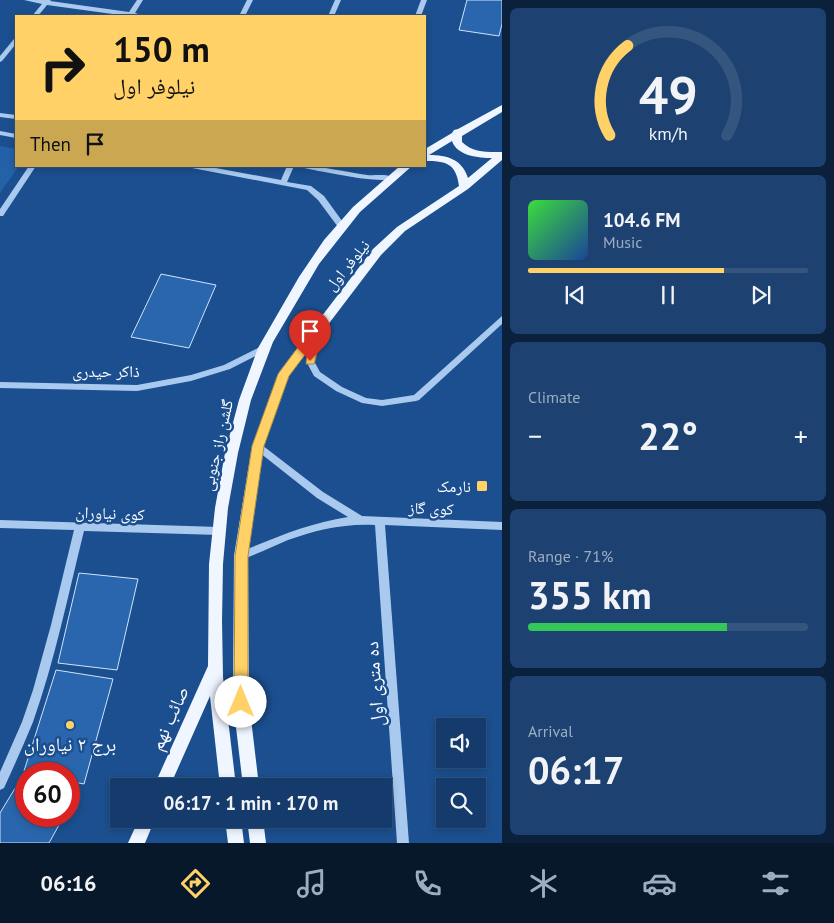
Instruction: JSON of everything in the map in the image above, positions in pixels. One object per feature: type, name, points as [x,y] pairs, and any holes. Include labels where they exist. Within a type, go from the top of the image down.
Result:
[{"type":"main road","points":[[426,152],[457,132],[502,108]]},
{"type":"main road","points":[[457,132],[457,143],[467,151],[481,155],[501,155]]},
{"type":"main road","name":"نیلوفر اول","points":[[317,330],[377,252],[401,229],[464,187],[501,155]]},
{"type":"main road","points":[[426,158],[448,160],[455,164],[463,173],[464,187]]},
{"type":"main road","name":"گلشن راز جنوبی","points":[[227,778],[218,725],[214,609],[219,531],[237,428],[264,348],[308,270],[341,225],[390,178],[406,167]]},
{"type":"main road","points":[[250,778],[241,702],[241,556],[258,446],[284,374],[317,330]]},
{"type":"main road","name":"صائب نهم","points":[[166,778],[215,667]]},
{"type":"main road","points":[[136,843],[143,828]]},
{"type":"main road","points":[[234,828],[236,843]]},
{"type":"main road","points":[[256,828],[258,843]]},
{"type":"street","points":[[27,0],[47,1],[131,15],[140,0]]},
{"type":"street","points":[[242,15],[250,0]]},
{"type":"street","points":[[331,15],[338,0]]},
{"type":"street","points":[[418,15],[424,0]]},
{"type":"street","points":[[36,15],[47,1]]},
{"type":"street","points":[[0,60],[15,41]]},
{"type":"street","points":[[0,115],[15,117]]},
{"type":"street","points":[[0,134],[15,136]]},
{"type":"street","points":[[0,214],[33,167]]},
{"type":"street","points":[[197,167],[309,188],[321,198],[341,225]]},
{"type":"street","points":[[283,183],[291,167]]},
{"type":"street","points":[[312,167],[368,177],[390,178]]},
{"type":"street","name":"نیلوفر اول","points":[[317,330],[310,361],[317,374],[339,389],[365,401],[382,403],[416,398],[501,320]]},
{"type":"street","name":"ذاکر حیدری","points":[[0,385],[136,388],[191,378],[227,366],[264,348]]},
{"type":"street","points":[[258,446],[320,495],[360,520]]},
{"type":"street","points":[[241,556],[288,536],[329,524],[360,520]]},
{"type":"street","name":"کوی گاز","points":[[360,520],[502,526]]},
{"type":"street","name":"ده متری اول","points":[[380,522],[403,843]]},
{"type":"street","name":"کوی نیاوران","points":[[0,524],[219,531]]},
{"type":"street","points":[[0,784],[30,719],[44,672],[80,527]]},
{"type":"shaded area","points":[[0,146],[15,149],[15,167],[18,167],[0,193]]},
{"type":"building","points":[[467,0],[502,0],[502,24],[499,36],[459,30]]},
{"type":"building","points":[[161,274],[216,285],[189,348],[131,337]]},
{"type":"building","points":[[79,573],[138,579],[117,670],[58,663]]},
{"type":"building","name":"برج ۲ نیاوران","points":[[56,670],[113,679],[84,784],[80,783],[80,762],[27,762]]},
{"type":"building","points":[[15,788],[15,827],[58,827],[49,843],[0,843],[0,813]]},
{"type":"place","name":"نارمک","points":[[482,486]]},
{"type":"place","name":"برج ۲ نیاوران","points":[[70,725]]},
{"type":"route","points":[[241,702],[241,556],[248,499],[258,446],[284,374],[317,330],[310,361]]}]
